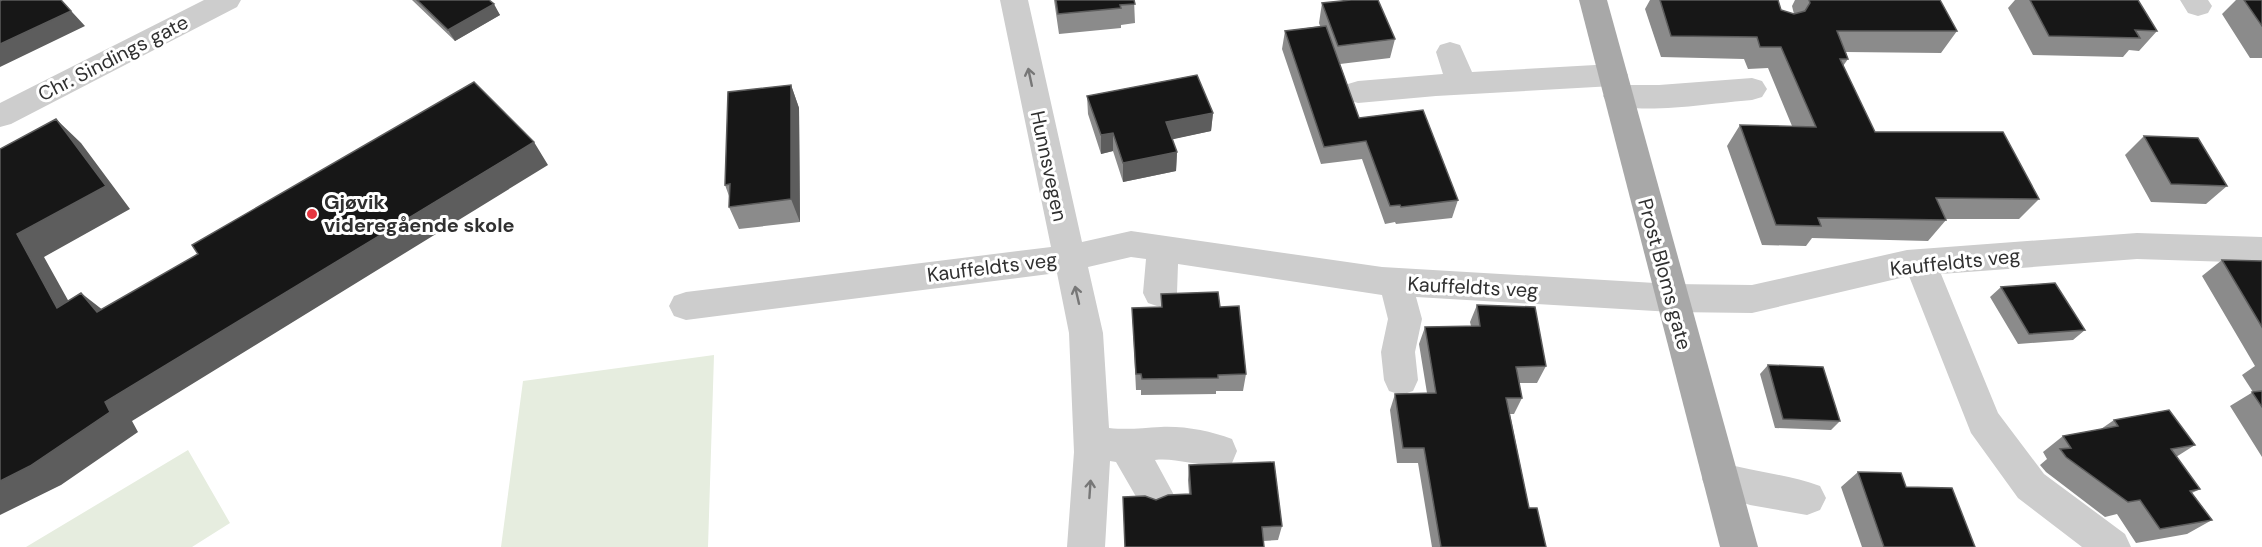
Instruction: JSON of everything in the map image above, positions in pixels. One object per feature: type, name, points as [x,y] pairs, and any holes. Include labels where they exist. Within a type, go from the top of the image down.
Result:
[{"type":"main road","name":"Prost Bloms gate","points":[[1593,0],[1738,547]]},
{"type":"street","name":"Chr. Sindings gate","points":[[0,116],[227,0]]},
{"type":"street","name":"Hunnsvegen","points":[[1014,0],[1086,333],[1092,443],[1086,547]]},
{"type":"street","points":[[1450,52],[1461,84]]},
{"type":"street","points":[[1358,92],[1461,84],[1616,86],[1659,96],[1752,89]]},
{"type":"street","name":"Kauffeldts veg","points":[[686,306],[825,298],[1069,258],[1131,244],[1395,282],[1672,298],[1752,299],[1907,263],[2137,246],[2262,250]]},
{"type":"street","points":[[1160,293],[1164,249]]},
{"type":"street","points":[[1920,262],[1984,422],[2031,486],[2112,547]]},
{"type":"street","points":[[1395,282],[1405,319],[1398,352],[1401,380]]},
{"type":"street","points":[[1092,443],[1127,447],[1163,443],[1206,447],[1219,451]]},
{"type":"street","points":[[1127,447],[1155,495]]},
{"type":"street","points":[[1720,479],[1750,488],[1807,498]]},
{"type":"shaded area","points":[[714,355],[708,547],[501,547],[523,381]]},
{"type":"shaded area","points":[[188,450],[230,523],[192,547],[26,547]]},
{"type":"building","points":[[61,0],[71,11],[0,44],[0,1]]},
{"type":"building","points":[[417,0],[489,0],[494,4],[448,30]]},
{"type":"building","points":[[1056,0],[1134,0],[1135,4],[1120,5],[1121,8],[1058,14]]},
{"type":"building","points":[[1378,0],[1395,39],[1338,46],[1322,3]]},
{"type":"building","points":[[1660,0],[1778,0],[1781,10],[1794,14],[1805,11],[1810,3],[1809,0],[1940,0],[1957,31],[1837,31],[1848,59],[1840,59],[1875,132],[2003,132],[2039,199],[1936,198],[1946,220],[1818,218],[1821,226],[1776,225],[1740,125],[1816,127],[1781,47],[1760,47],[1757,37],[1671,36]]},
{"type":"building","points":[[2030,0],[2138,0],[2157,31],[2135,30],[2140,38],[2049,36]]},
{"type":"building","points":[[2244,0],[2262,0],[2262,26]]},
{"type":"building","points":[[1326,26],[1359,118],[1423,110],[1458,200],[1401,207],[1400,205],[1390,206],[1366,141],[1324,147],[1285,31]]},
{"type":"building","points":[[1197,75],[1213,113],[1166,122],[1177,152],[1123,163],[1113,133],[1101,135],[1087,96]]},
{"type":"building","points":[[474,82],[534,142],[105,402],[110,412],[30,466],[0,481],[0,149],[56,119],[106,186],[17,234],[57,308],[81,293],[97,312],[198,254],[192,245]]},
{"type":"building","points":[[791,85],[791,199],[729,207],[730,184],[725,185],[728,92]]},
{"type":"building","points":[[2144,136],[2198,138],[2227,186],[2171,184]]},
{"type":"building","points":[[2222,260],[2262,261],[2262,327]]},
{"type":"building","points":[[2055,283],[2085,330],[2029,334],[2001,287]]},
{"type":"building","points":[[1218,292],[1220,307],[1239,306],[1246,374],[1218,375],[1218,378],[1142,379],[1141,374],[1136,374],[1132,308],[1162,307],[1161,294]]},
{"type":"building","points":[[1477,305],[1535,307],[1546,366],[1516,367],[1522,398],[1506,398],[1529,508],[1537,508],[1546,547],[1441,547],[1424,448],[1403,448],[1395,394],[1436,393],[1425,327],[1480,326]]},
{"type":"building","points":[[1768,365],[1823,367],[1840,421],[1783,419]]},
{"type":"building","points":[[2262,391],[2262,407],[2252,392]]},
{"type":"building","points":[[2169,410],[2195,445],[2171,449],[2200,489],[2190,491],[2212,520],[2160,529],[2140,500],[2128,502],[2066,457],[2060,449],[2071,448],[2063,436],[2118,426],[2114,420]]},
{"type":"building","points":[[1274,462],[1282,526],[1262,527],[1264,547],[1125,547],[1123,497],[1145,496],[1156,500],[1168,495],[1191,494],[1189,465]]},
{"type":"building","points":[[1858,472],[1901,473],[1906,487],[1952,488],[1975,547],[1884,547]]},
{"type":"place","name":"Gjøvik videregående skole","points":[[312,214]]}]
